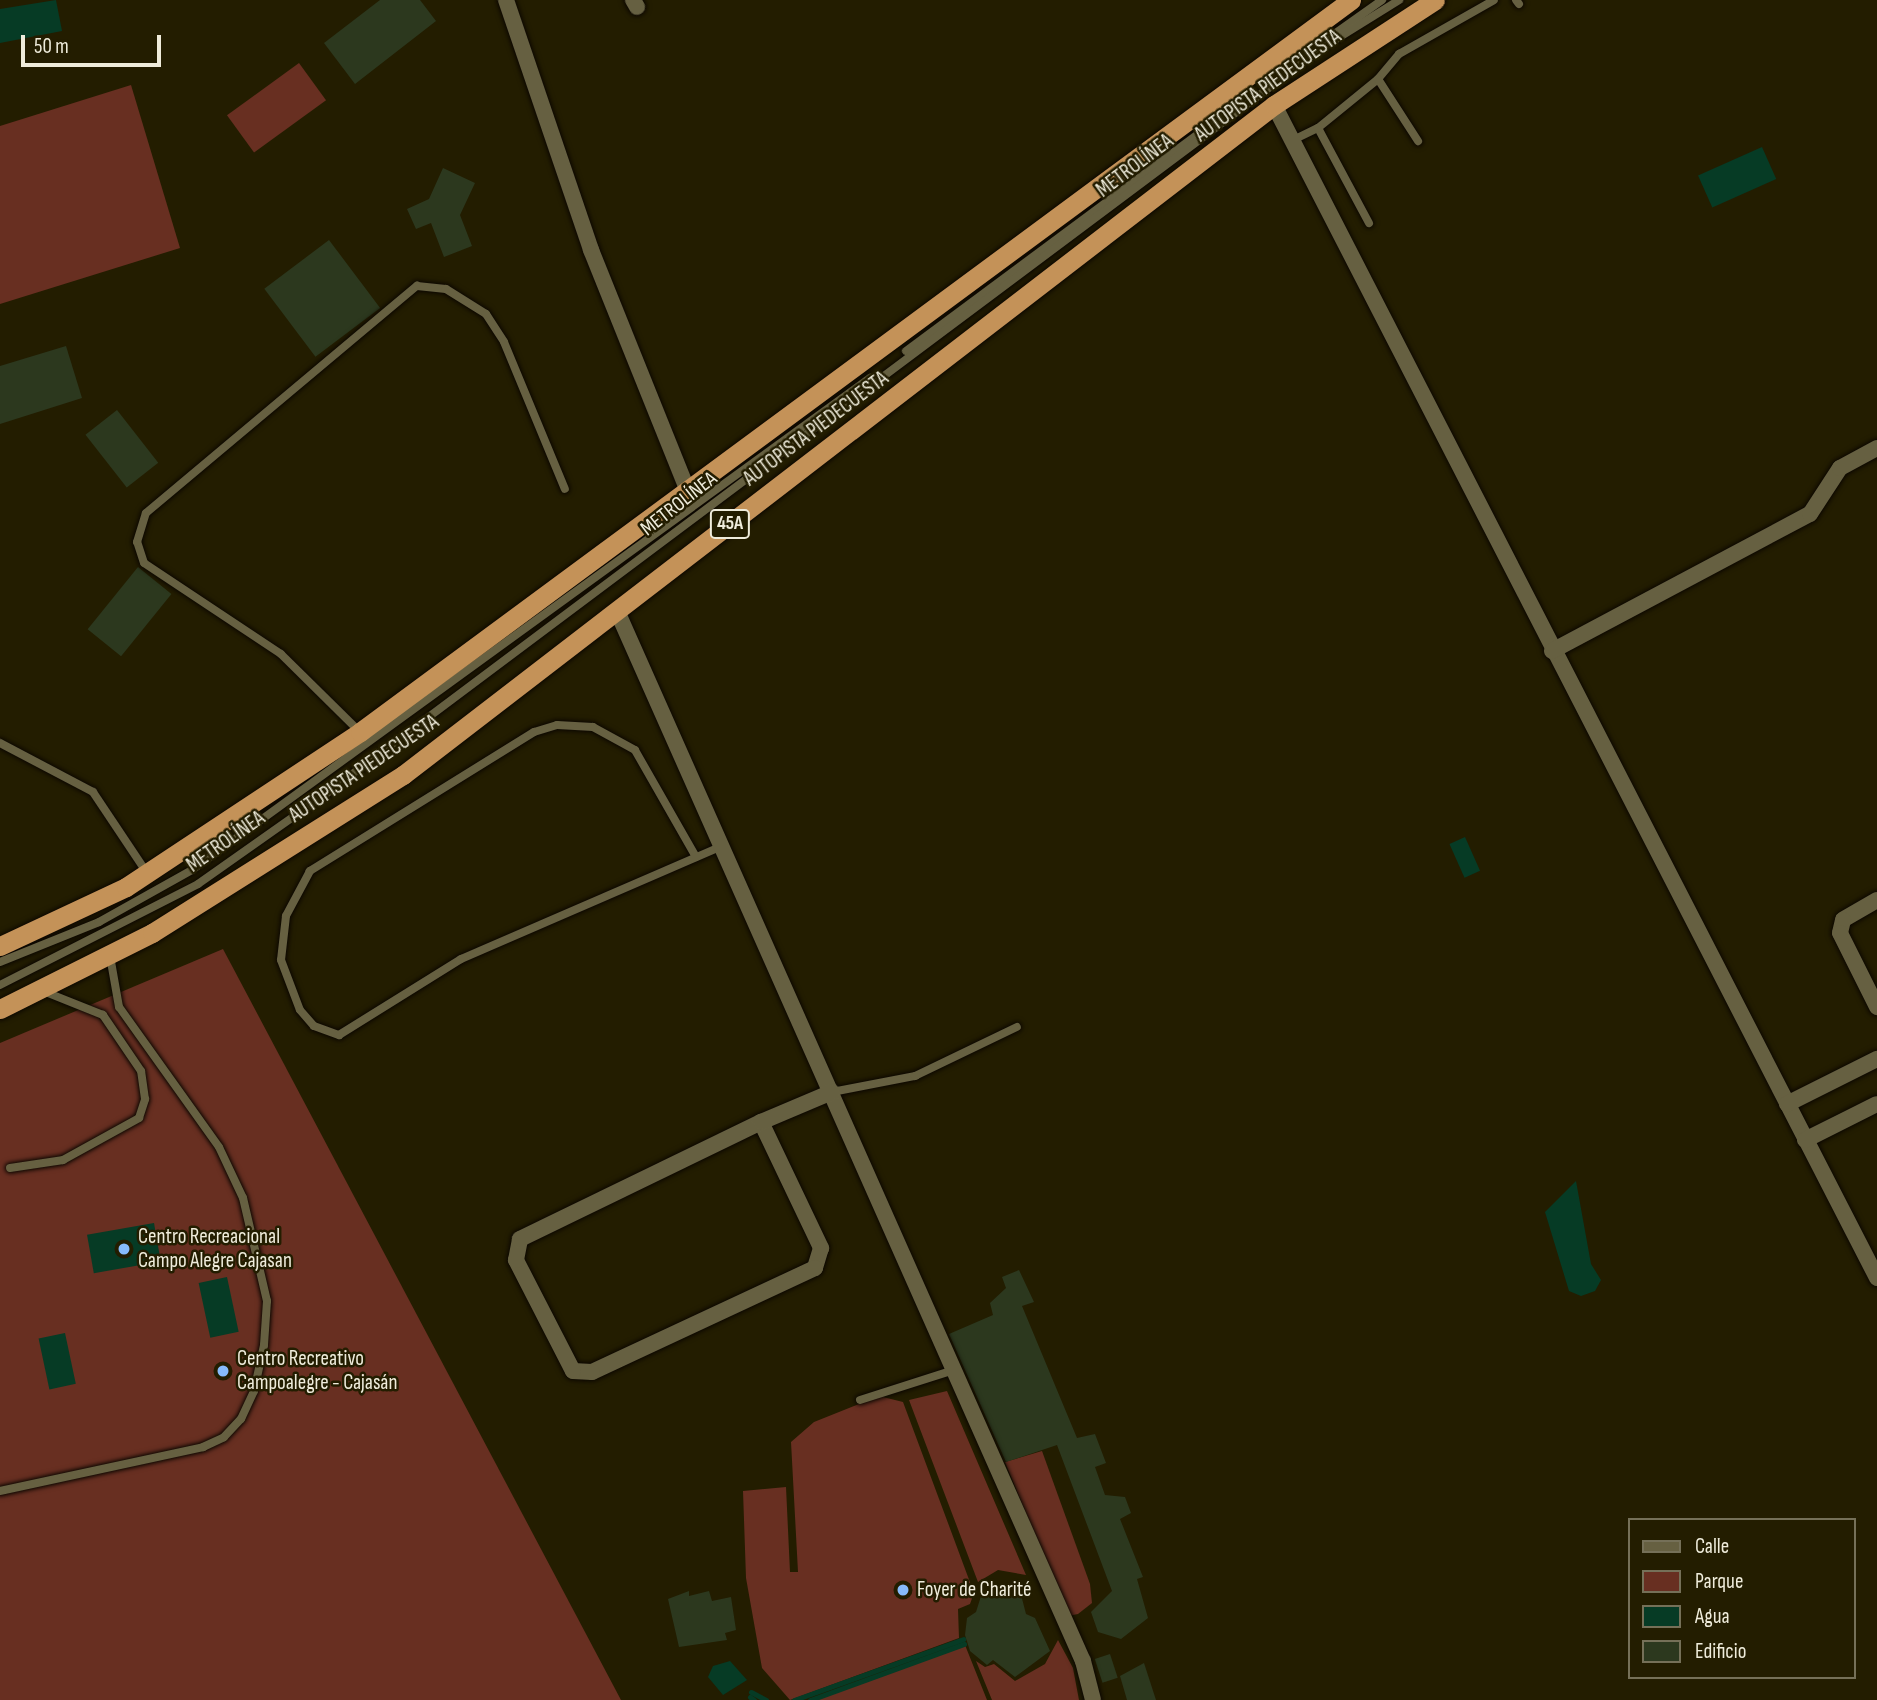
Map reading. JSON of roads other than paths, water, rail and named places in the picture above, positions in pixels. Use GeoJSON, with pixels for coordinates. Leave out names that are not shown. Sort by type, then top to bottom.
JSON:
{"type":"FeatureCollection","features":[{"type":"Feature","properties":{"kind":"highway","name":"AUTOPISTA PIEDECUESTA"},"geometry":{"type":"LineString","coordinates":[[0,946],[73,915],[148,873],[360,732],[1351,0]]}},
{"type":"Feature","properties":{"kind":"highway","name":"AUTOPISTA PIEDECUESTA"},"geometry":{"type":"LineString","coordinates":[[0,1009],[110,956],[209,900],[403,775],[1274,105],[1435,0]]}},
{"type":"Feature","properties":{"kind":"street"},"geometry":{"type":"LineString","coordinates":[[506,0],[591,250],[687,489]]}},
{"type":"Feature","properties":{"kind":"street"},"geometry":{"type":"LineString","coordinates":[[1274,105],[1552,651],[1877,1278]]}},
{"type":"Feature","properties":{"kind":"street"},"geometry":{"type":"LineString","coordinates":[[1552,651],[1810,514],[1840,468],[1877,448]]}},
{"type":"Feature","properties":{"kind":"street"},"geometry":{"type":"LineString","coordinates":[[617,611],[1083,1661],[1093,1700]]}},
{"type":"Feature","properties":{"kind":"street"},"geometry":{"type":"LineString","coordinates":[[1877,900],[1843,920],[1840,933],[1877,1007]]}},
{"type":"Feature","properties":{"kind":"street"},"geometry":{"type":"LineString","coordinates":[[1787,1104],[1877,1059]]}},
{"type":"Feature","properties":{"kind":"street"},"geometry":{"type":"LineString","coordinates":[[761,1122],[821,1248],[816,1268],[592,1372],[573,1371],[516,1261],[520,1239],[761,1122],[832,1092]]}},
{"type":"Feature","properties":{"kind":"street"},"geometry":{"type":"LineString","coordinates":[[1805,1140],[1877,1104]]}},
{"type":"Feature","properties":{"kind":"lane","name":"METROLÍNEA"},"geometry":{"type":"LineString","coordinates":[[0,962],[99,922],[191,870],[463,677],[647,535],[1382,0]]}},
{"type":"Feature","properties":{"kind":"lane","name":"METROLÍNEA"},"geometry":{"type":"LineString","coordinates":[[0,985],[198,884],[316,801],[1322,48],[1399,0]]}},
{"type":"Feature","properties":{"kind":"lane"},"geometry":{"type":"LineString","coordinates":[[1291,141],[1318,128],[1377,79],[1399,54],[1494,0]]}},
{"type":"Feature","properties":{"kind":"lane"},"geometry":{"type":"LineString","coordinates":[[1377,79],[1418,141]]}},
{"type":"Feature","properties":{"kind":"lane"},"geometry":{"type":"LineString","coordinates":[[1318,128],[1369,223]]}},
{"type":"Feature","properties":{"kind":"lane"},"geometry":{"type":"LineString","coordinates":[[360,732],[281,654],[144,563],[137,542],[146,513],[417,286],[446,289],[486,314],[504,342],[565,489]]}},
{"type":"Feature","properties":{"kind":"lane"},"geometry":{"type":"LineString","coordinates":[[696,857],[635,750],[593,727],[557,725],[534,732],[310,871],[286,916],[281,960],[300,1010],[314,1026],[340,1035],[461,959],[722,846]]}},
{"type":"Feature","properties":{"kind":"lane"},"geometry":{"type":"LineString","coordinates":[[0,743],[93,792],[148,873]]}},
{"type":"Feature","properties":{"kind":"lane"},"geometry":{"type":"LineString","coordinates":[[0,1491],[203,1447],[224,1437],[250,1400],[264,1345],[267,1300],[261,1257],[243,1198],[219,1147],[119,1007],[110,956]]}},
{"type":"Feature","properties":{"kind":"lane"},"geometry":{"type":"LineString","coordinates":[[10,1168],[63,1160],[139,1118],[145,1099],[141,1071],[103,1014],[40,990]]}},
{"type":"Feature","properties":{"kind":"lane"},"geometry":{"type":"LineString","coordinates":[[832,1092],[915,1076],[1017,1027]]}},
{"type":"Feature","properties":{"kind":"lane"},"geometry":{"type":"LineString","coordinates":[[860,1400],[954,1370]]}},
{"type":"Feature","properties":{"kind":"water"},"geometry":{"type":"Polygon","coordinates":[[[56,0],[62,31],[0,43],[0,9],[56,0]]]}},
{"type":"Feature","properties":{"kind":"water"},"geometry":{"type":"Polygon","coordinates":[[[1762,147],[1776,179],[1712,207],[1698,175],[1762,147]]]}},
{"type":"Feature","properties":{"kind":"water"},"geometry":{"type":"Polygon","coordinates":[[[1465,837],[1480,871],[1465,878],[1449,844],[1465,837]]]}},
{"type":"Feature","properties":{"kind":"water"},"geometry":{"type":"Polygon","coordinates":[[[1576,1181],[1591,1264],[1601,1280],[1595,1291],[1581,1296],[1569,1291],[1545,1212],[1576,1181]]]}},
{"type":"Feature","properties":{"kind":"water","name":"Centro Recreacional Campo Alegre Cajasan"},"geometry":{"type":"Polygon","coordinates":[[[154,1223],[161,1261],[94,1273],[87,1235],[154,1223]]]}},
{"type":"Feature","properties":{"kind":"water"},"geometry":{"type":"Polygon","coordinates":[[[227,1277],[239,1332],[210,1338],[199,1283],[227,1277]]]}},
{"type":"Feature","properties":{"kind":"water"},"geometry":{"type":"Polygon","coordinates":[[[65,1333],[76,1384],[49,1389],[39,1339],[65,1333]]]}},
{"type":"Feature","properties":{"kind":"water"},"geometry":{"type":"Polygon","coordinates":[[[730,1661],[747,1680],[723,1695],[708,1677],[713,1666],[730,1661]]]}},
{"type":"Feature","properties":{"kind":"waterway"},"geometry":{"type":"LineString","coordinates":[[794,1700],[963,1639]]}},
{"type":"Feature","properties":{"kind":"waterway"},"geometry":{"type":"LineString","coordinates":[[810,1700],[964,1644]]}},
{"type":"Feature","properties":{"kind":"waterway"},"geometry":{"type":"LineString","coordinates":[[751,1692],[766,1700]]}},
{"type":"Feature","properties":{"kind":"waterway"},"geometry":{"type":"LineString","coordinates":[[750,1697],[754,1700]]}},
{"type":"Feature","properties":{"kind":"place","name":"Centro Recreacional Campo Alegre Cajasan"},"geometry":{"type":"Point","coordinates":[124,1249]}},
{"type":"Feature","properties":{"kind":"place","name":"Centro Recreativo Campoalegre - Cajasán"},"geometry":{"type":"Point","coordinates":[223,1371]}},
{"type":"Feature","properties":{"kind":"place","name":"Foyer de Charité"},"geometry":{"type":"Point","coordinates":[903,1590]}}]}
